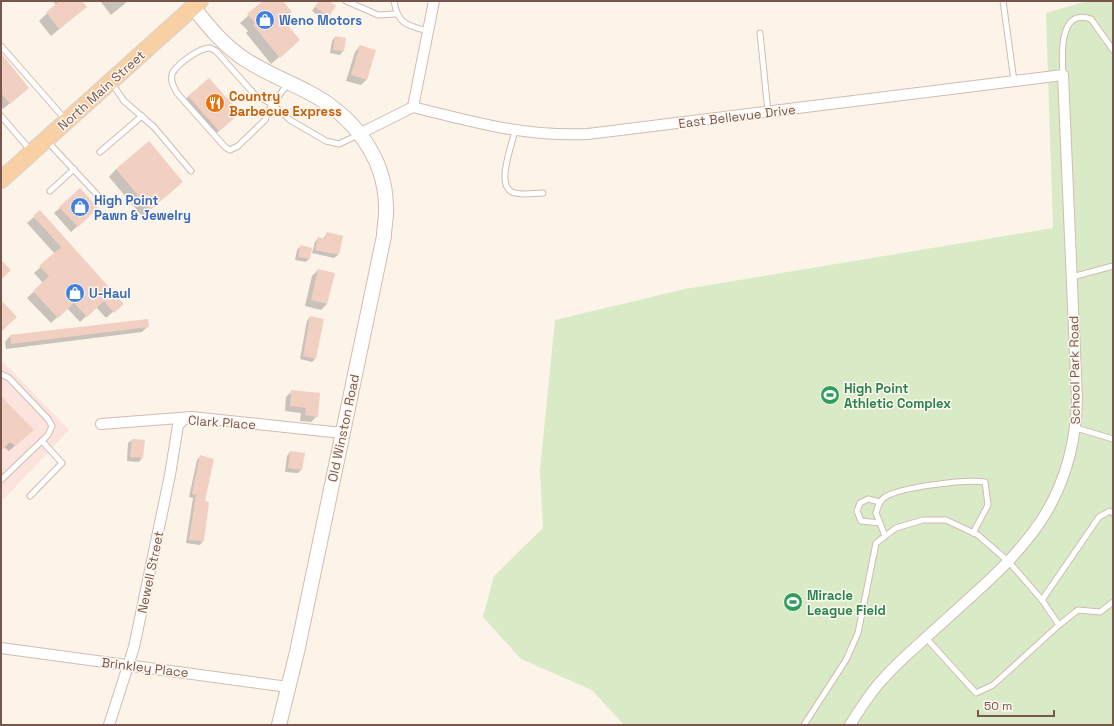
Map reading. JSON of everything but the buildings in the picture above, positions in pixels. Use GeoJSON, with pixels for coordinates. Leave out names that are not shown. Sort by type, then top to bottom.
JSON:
{"type":"FeatureCollection","features":[{"type":"Feature","properties":{"kind":"main road","name":"North Main Street"},"geometry":{"type":"LineString","coordinates":[[1,180],[111,82],[194,3]]}},
{"type":"Feature","properties":{"kind":"street"},"geometry":{"type":"LineString","coordinates":[[361,133],[413,107],[434,1]]}},
{"type":"Feature","properties":{"kind":"street","name":"Old Winston Road"},"geometry":{"type":"LineString","coordinates":[[194,3],[205,23],[245,59],[288,83],[309,92],[342,113],[361,133],[375,158],[383,182],[386,206],[384,236],[279,725]]}},
{"type":"Feature","properties":{"kind":"street","name":"East Bellevue Drive"},"geometry":{"type":"LineString","coordinates":[[413,107],[515,130],[557,136],[588,134],[1063,75]]}},
{"type":"Feature","properties":{"kind":"street","name":"School Park Road"},"geometry":{"type":"LineString","coordinates":[[850,725],[883,678],[1008,562],[1031,537],[1051,505],[1068,464],[1076,428],[1077,399],[1063,75]]}},
{"type":"Feature","properties":{"kind":"street","name":"Clark Place"},"geometry":{"type":"LineString","coordinates":[[101,424],[185,419],[192,417],[342,433]]}},
{"type":"Feature","properties":{"kind":"street","name":"Newell Street"},"geometry":{"type":"LineString","coordinates":[[109,725],[137,632],[170,475],[178,425],[185,419]]}},
{"type":"Feature","properties":{"kind":"street","name":"Brinkley Place"},"geometry":{"type":"LineString","coordinates":[[1,648],[288,687]]}},
{"type":"Feature","properties":{"kind":"lane"},"geometry":{"type":"LineString","coordinates":[[346,1],[378,15],[396,14]]}},
{"type":"Feature","properties":{"kind":"lane"},"geometry":{"type":"LineString","coordinates":[[394,1],[396,14],[405,24],[428,31]]}},
{"type":"Feature","properties":{"kind":"lane"},"geometry":{"type":"LineString","coordinates":[[1003,1],[1014,81]]}},
{"type":"Feature","properties":{"kind":"lane"},"geometry":{"type":"LineString","coordinates":[[1063,75],[1063,35],[1071,22],[1086,17],[1091,19],[1113,50]]}},
{"type":"Feature","properties":{"kind":"lane"},"geometry":{"type":"LineString","coordinates":[[760,33],[768,112]]}},
{"type":"Feature","properties":{"kind":"lane"},"geometry":{"type":"LineString","coordinates":[[1,46],[66,121]]}},
{"type":"Feature","properties":{"kind":"lane"},"geometry":{"type":"LineString","coordinates":[[288,83],[272,104],[265,120],[238,146],[230,150],[224,147],[177,93],[172,82],[173,72],[196,52],[210,48],[216,51],[255,95],[272,104],[290,120],[332,144],[345,142],[361,133]]}},
{"type":"Feature","properties":{"kind":"lane"},"geometry":{"type":"LineString","coordinates":[[111,82],[124,101],[154,127],[191,171]]}},
{"type":"Feature","properties":{"kind":"lane"},"geometry":{"type":"LineString","coordinates":[[1,116],[32,152]]}},
{"type":"Feature","properties":{"kind":"lane"},"geometry":{"type":"LineString","coordinates":[[100,152],[142,116]]}},
{"type":"Feature","properties":{"kind":"lane"},"geometry":{"type":"LineString","coordinates":[[515,130],[504,179],[507,188],[512,192],[543,193]]}},
{"type":"Feature","properties":{"kind":"lane"},"geometry":{"type":"LineString","coordinates":[[46,139],[102,200]]}},
{"type":"Feature","properties":{"kind":"lane"},"geometry":{"type":"LineString","coordinates":[[50,191],[74,169]]}},
{"type":"Feature","properties":{"kind":"lane"},"geometry":{"type":"LineString","coordinates":[[1072,278],[1113,266]]}},
{"type":"Feature","properties":{"kind":"lane"},"geometry":{"type":"LineString","coordinates":[[1,374],[9,378],[48,419],[52,426],[48,435],[1,480]]}},
{"type":"Feature","properties":{"kind":"lane"},"geometry":{"type":"LineString","coordinates":[[1076,428],[1113,439]]}},
{"type":"Feature","properties":{"kind":"lane"},"geometry":{"type":"LineString","coordinates":[[30,496],[62,463],[42,441]]}},
{"type":"Feature","properties":{"kind":"lane"},"geometry":{"type":"LineString","coordinates":[[885,536],[876,513],[880,502],[898,491],[972,480],[985,482],[988,505],[973,533]]}},
{"type":"Feature","properties":{"kind":"lane"},"geometry":{"type":"LineString","coordinates":[[880,502],[868,499],[860,503],[857,511],[858,517],[861,521],[880,523]]}},
{"type":"Feature","properties":{"kind":"lane"},"geometry":{"type":"LineString","coordinates":[[1042,600],[1099,517],[1110,511],[1113,513]]}},
{"type":"Feature","properties":{"kind":"lane"},"geometry":{"type":"LineString","coordinates":[[804,725],[846,660],[858,632],[876,543],[896,528],[923,520],[946,520],[973,533],[1008,562],[1042,600],[1059,625]]}},
{"type":"Feature","properties":{"kind":"lane"},"geometry":{"type":"LineString","coordinates":[[926,638],[976,693],[993,685],[1059,625],[1078,610],[1100,612],[1113,602]]}},
{"type":"Feature","properties":{"kind":"shaded area"},"geometry":{"type":"Polygon","coordinates":[[[1,360],[69,430],[1,502],[1,360]]]}},
{"type":"Feature","properties":{"kind":"green space","name":"High Point Athletic Complex"},"geometry":{"type":"Polygon","coordinates":[[[1088,1],[1113,1],[1113,725],[624,725],[592,690],[521,659],[483,617],[494,576],[543,528],[540,470],[555,320],[685,289],[1053,228],[1046,13],[1088,1]]]}},
{"type":"Feature","properties":{"kind":"place","name":"Weno Motors"},"geometry":{"type":"Point","coordinates":[265,20]}},
{"type":"Feature","properties":{"kind":"place","name":"Country Barbecue Express"},"geometry":{"type":"Point","coordinates":[215,103]}},
{"type":"Feature","properties":{"kind":"place","name":"High Point Pawn & Jewelry"},"geometry":{"type":"Point","coordinates":[80,207]}},
{"type":"Feature","properties":{"kind":"place","name":"U-Haul"},"geometry":{"type":"Point","coordinates":[75,293]}},
{"type":"Feature","properties":{"kind":"place","name":"High Point Athletic Complex"},"geometry":{"type":"Point","coordinates":[830,395]}},
{"type":"Feature","properties":{"kind":"place","name":"Miracle League Field"},"geometry":{"type":"Point","coordinates":[793,602]}}]}
